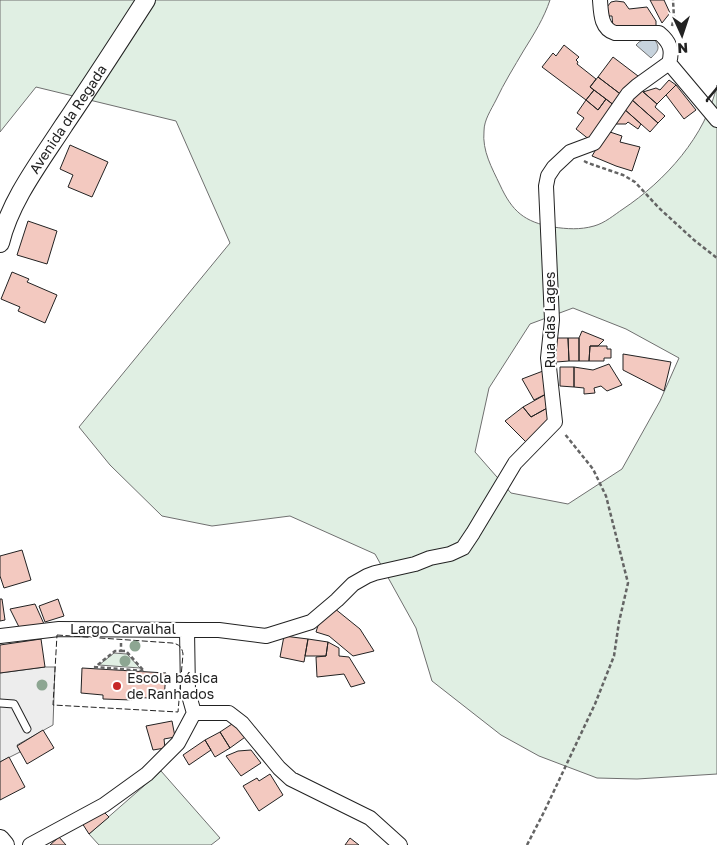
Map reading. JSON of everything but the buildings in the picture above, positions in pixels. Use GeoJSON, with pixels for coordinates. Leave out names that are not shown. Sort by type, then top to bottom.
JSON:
{"type":"FeatureCollection","features":[{"type":"Feature","properties":{"kind":"street","name":"Avenida da Regada"},"geometry":{"type":"LineString","coordinates":[[0,243],[2,233],[30,176],[146,0]]}},
{"type":"Feature","properties":{"kind":"street"},"geometry":{"type":"LineString","coordinates":[[600,0],[604,27],[609,31],[615,33],[659,33],[664,37],[671,49],[669,63],[717,120]]}},
{"type":"Feature","properties":{"kind":"street","name":"Rua das Lages"},"geometry":{"type":"LineString","coordinates":[[556,422],[548,358],[552,312],[546,186],[548,176],[570,152],[594,143],[628,94],[636,86],[669,63]]}},
{"type":"Feature","properties":{"kind":"street"},"geometry":{"type":"LineString","coordinates":[[187,630],[219,630],[266,636],[311,622],[353,584],[367,576],[450,554],[463,548],[515,463],[556,422]]}},
{"type":"Feature","properties":{"kind":"street","name":"Largo Carvalhal"},"geometry":{"type":"LineString","coordinates":[[0,636],[59,629],[187,630],[188,692],[194,713]]}},
{"type":"Feature","properties":{"kind":"street"},"geometry":{"type":"LineString","coordinates":[[30,845],[104,805],[147,774],[178,743],[194,713],[229,713],[242,722],[279,768],[291,779],[370,818],[400,845]]}},
{"type":"Feature","properties":{"kind":"street"},"geometry":{"type":"LineString","coordinates":[[0,839],[5,845]]}},
{"type":"Feature","properties":{"kind":"lane"},"geometry":{"type":"LineString","coordinates":[[0,703],[14,704],[27,729]]}},
{"type":"Feature","properties":{"kind":"path"},"geometry":{"type":"LineString","coordinates":[[664,37],[673,23],[673,0]]}},
{"type":"Feature","properties":{"kind":"path"},"geometry":{"type":"LineString","coordinates":[[570,152],[588,164],[623,175],[635,182],[673,221],[717,258]]}},
{"type":"Feature","properties":{"kind":"path"},"geometry":{"type":"LineString","coordinates":[[527,845],[595,704],[614,656],[628,583],[606,496],[593,469],[556,422]]}},
{"type":"Feature","properties":{"kind":"path"},"geometry":{"type":"LineString","coordinates":[[121,650],[126,651],[144,670],[120,670],[95,667],[115,651],[121,650]]}},
{"type":"Feature","properties":{"kind":"green space"},"geometry":{"type":"Polygon","coordinates":[[[0,0],[550,0],[538,26],[488,115],[484,127],[484,138],[491,166],[509,202],[520,214],[543,225],[579,229],[594,226],[609,219],[639,198],[668,171],[682,156],[704,122],[712,104],[717,85],[717,774],[637,779],[597,778],[539,756],[501,735],[432,681],[416,628],[375,554],[290,516],[212,526],[162,516],[110,465],[79,427],[230,243],[176,121],[36,87],[0,132],[0,0]],[[573,308],[530,324],[489,388],[475,452],[511,493],[568,504],[622,469],[660,401],[679,358],[626,329],[573,308]]]}},
{"type":"Feature","properties":{"kind":"green space"},"geometry":{"type":"Polygon","coordinates":[[[114,653],[127,654],[140,668],[99,665],[114,653]]]}},
{"type":"Feature","properties":{"kind":"green space"},"geometry":{"type":"Polygon","coordinates":[[[161,771],[220,838],[211,845],[99,845],[89,834],[161,771]]]}},
{"type":"Feature","properties":{"kind":"shaded area"},"geometry":{"type":"Polygon","coordinates":[[[645,39],[654,39],[658,47],[651,58],[636,45],[645,39]]]}},
{"type":"Feature","properties":{"kind":"shaded area"},"geometry":{"type":"Polygon","coordinates":[[[55,667],[53,725],[17,745],[20,752],[0,762],[0,673],[55,667]]]}},
{"type":"Feature","properties":{"kind":"fence"},"geometry":{"type":"LineString","coordinates":[[57,635],[178,645],[183,654],[178,712],[53,705],[57,635]]}},
{"type":"Feature","properties":{"kind":"wall"},"geometry":{"type":"LineString","coordinates":[[707,101],[717,88]]}},
{"type":"Feature","properties":{"kind":"place","name":"Escola básica de Ranhados"},"geometry":{"type":"Point","coordinates":[117,686]}}]}
